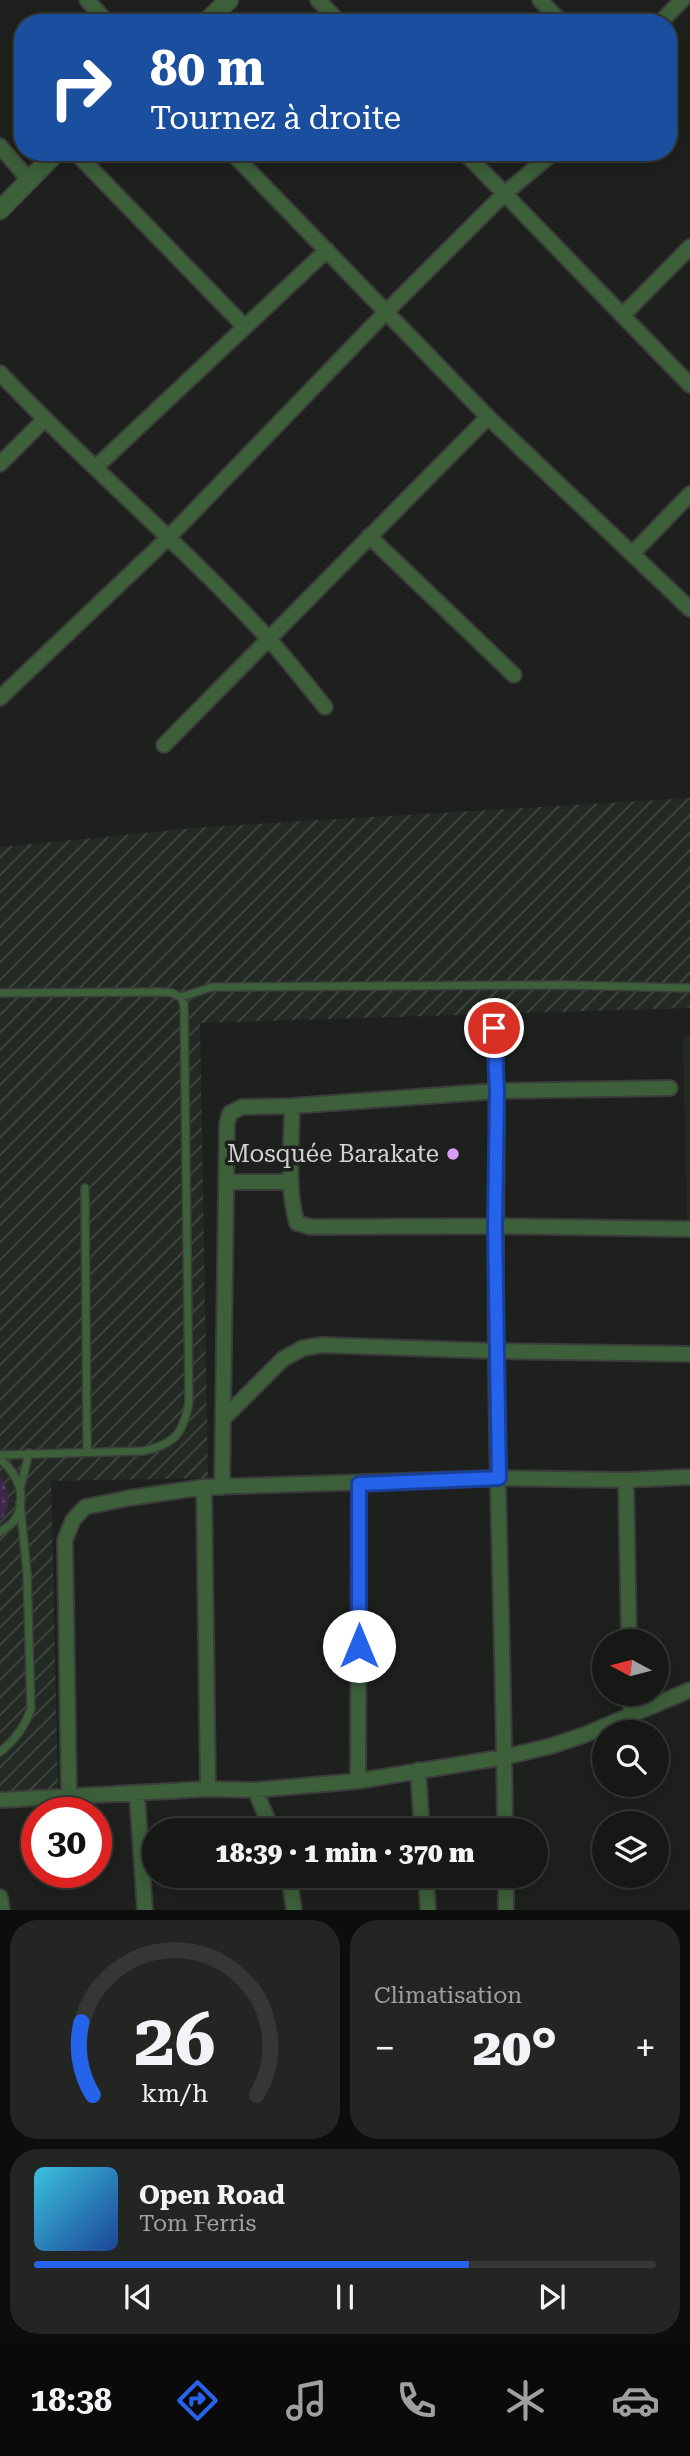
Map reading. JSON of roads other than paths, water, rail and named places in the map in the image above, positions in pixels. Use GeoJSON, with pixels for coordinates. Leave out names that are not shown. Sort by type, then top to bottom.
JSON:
{"type":"FeatureCollection","features":[{"type":"Feature","properties":{"kind":"street"},"geometry":{"type":"LineString","coordinates":[[87,0],[100,14]]}},
{"type":"Feature","properties":{"kind":"street"},"geometry":{"type":"LineString","coordinates":[[214,14],[229,0]]}},
{"type":"Feature","properties":{"kind":"street"},"geometry":{"type":"LineString","coordinates":[[318,0],[331,14]]}},
{"type":"Feature","properties":{"kind":"street"},"geometry":{"type":"LineString","coordinates":[[540,0],[553,14]]}},
{"type":"Feature","properties":{"kind":"street"},"geometry":{"type":"LineString","coordinates":[[669,14],[682,0]]}},
{"type":"Feature","properties":{"kind":"street"},"geometry":{"type":"LineString","coordinates":[[0,146],[29,180]]}},
{"type":"Feature","properties":{"kind":"street"},"geometry":{"type":"LineString","coordinates":[[0,211],[48,161]]}},
{"type":"Feature","properties":{"kind":"street"},"geometry":{"type":"LineString","coordinates":[[84,161],[244,327]]}},
{"type":"Feature","properties":{"kind":"street"},"geometry":{"type":"LineString","coordinates":[[240,161],[488,417],[690,608]]}},
{"type":"Feature","properties":{"kind":"street"},"geometry":{"type":"LineString","coordinates":[[473,161],[690,385]]}},
{"type":"Feature","properties":{"kind":"street"},"geometry":{"type":"LineString","coordinates":[[0,698],[169,538],[386,312],[504,194],[543,161]]}},
{"type":"Feature","properties":{"kind":"street"},"geometry":{"type":"LineString","coordinates":[[623,315],[690,247]]}},
{"type":"Feature","properties":{"kind":"street"},"geometry":{"type":"LineString","coordinates":[[96,467],[327,250]]}},
{"type":"Feature","properties":{"kind":"street"},"geometry":{"type":"LineString","coordinates":[[0,373],[44,420],[169,538],[268,638],[325,707]]}},
{"type":"Feature","properties":{"kind":"street"},"geometry":{"type":"LineString","coordinates":[[164,745],[488,417]]}},
{"type":"Feature","properties":{"kind":"street"},"geometry":{"type":"LineString","coordinates":[[0,464],[44,420]]}},
{"type":"Feature","properties":{"kind":"street"},"geometry":{"type":"LineString","coordinates":[[632,554],[690,494]]}},
{"type":"Feature","properties":{"kind":"street"},"geometry":{"type":"LineString","coordinates":[[369,536],[514,676]]}},
{"type":"Feature","properties":{"kind":"street"},"geometry":{"type":"LineString","coordinates":[[494,1028],[497,1091],[496,1351],[505,1818]]}},
{"type":"Feature","properties":{"kind":"street"},"geometry":{"type":"LineString","coordinates":[[222,1487],[227,1124],[230,1113],[242,1107],[292,1106],[497,1091],[670,1088]]}},
{"type":"Feature","properties":{"kind":"street"},"geometry":{"type":"LineString","coordinates":[[292,1106],[291,1182],[297,1223],[311,1227],[690,1229]]}},
{"type":"Feature","properties":{"kind":"street"},"geometry":{"type":"LineString","coordinates":[[226,1182],[291,1182]]}},
{"type":"Feature","properties":{"kind":"street"},"geometry":{"type":"LineString","coordinates":[[223,1419],[283,1359],[303,1348],[322,1345],[690,1354]]}},
{"type":"Feature","properties":{"kind":"street"},"geometry":{"type":"LineString","coordinates":[[690,1477],[626,1480],[499,1478],[204,1487],[129,1497],[85,1507],[73,1520],[65,1540],[69,1797],[208,1789],[255,1790],[358,1781],[505,1757],[573,1738],[690,1690]]}},
{"type":"Feature","properties":{"kind":"street"},"geometry":{"type":"LineString","coordinates":[[626,1480],[629,1629]]}},
{"type":"Feature","properties":{"kind":"street"},"geometry":{"type":"LineString","coordinates":[[358,1781],[359,1484]]}},
{"type":"Feature","properties":{"kind":"street"},"geometry":{"type":"LineString","coordinates":[[204,1487],[208,1789]]}},
{"type":"Feature","properties":{"kind":"street"},"geometry":{"type":"LineString","coordinates":[[631,1706],[631,1714]]}},
{"type":"Feature","properties":{"kind":"street"},"geometry":{"type":"LineString","coordinates":[[418,1770],[421,1818]]}},
{"type":"Feature","properties":{"kind":"street"},"geometry":{"type":"LineString","coordinates":[[255,1790],[267,1818]]}},
{"type":"Feature","properties":{"kind":"street"},"geometry":{"type":"LineString","coordinates":[[137,1794],[145,1910]]}},
{"type":"Feature","properties":{"kind":"street"},"geometry":{"type":"LineString","coordinates":[[0,1800],[21,1799]]}},
{"type":"Feature","properties":{"kind":"street"},"geometry":{"type":"LineString","coordinates":[[291,1888],[294,1910]]}},
{"type":"Feature","properties":{"kind":"street"},"geometry":{"type":"LineString","coordinates":[[427,1888],[428,1910]]}},
{"type":"Feature","properties":{"kind":"street"},"geometry":{"type":"LineString","coordinates":[[506,1888],[506,1910]]}},
{"type":"Feature","properties":{"kind":"street"},"geometry":{"type":"LineString","coordinates":[[0,1897],[2,1910]]}},
{"type":"Feature","properties":{"kind":"lane"},"geometry":{"type":"LineString","coordinates":[[0,993],[162,992],[181,997],[212,988],[565,985],[690,988]]}},
{"type":"Feature","properties":{"kind":"lane"},"geometry":{"type":"LineString","coordinates":[[0,1457],[29,1453],[143,1451],[164,1446],[176,1435],[186,1419],[184,1005],[181,997]]}},
{"type":"Feature","properties":{"kind":"lane"},"geometry":{"type":"LineString","coordinates":[[85,1188],[87,1451]]}},
{"type":"Feature","properties":{"kind":"lane"},"geometry":{"type":"LineString","coordinates":[[0,1752],[14,1741],[27,1722],[31,1709],[27,1573],[20,1503],[21,1485],[29,1453]]}},
{"type":"Feature","properties":{"kind":"lane"},"geometry":{"type":"LineString","coordinates":[[0,1457],[12,1469],[21,1485]]}},
{"type":"Feature","properties":{"kind":"lane"},"geometry":{"type":"LineString","coordinates":[[0,1532],[14,1520],[20,1503]]}},
{"type":"Feature","properties":{"kind":"place","name":"Mosquée Barakate"},"geometry":{"type":"Point","coordinates":[453,1154]}}]}
